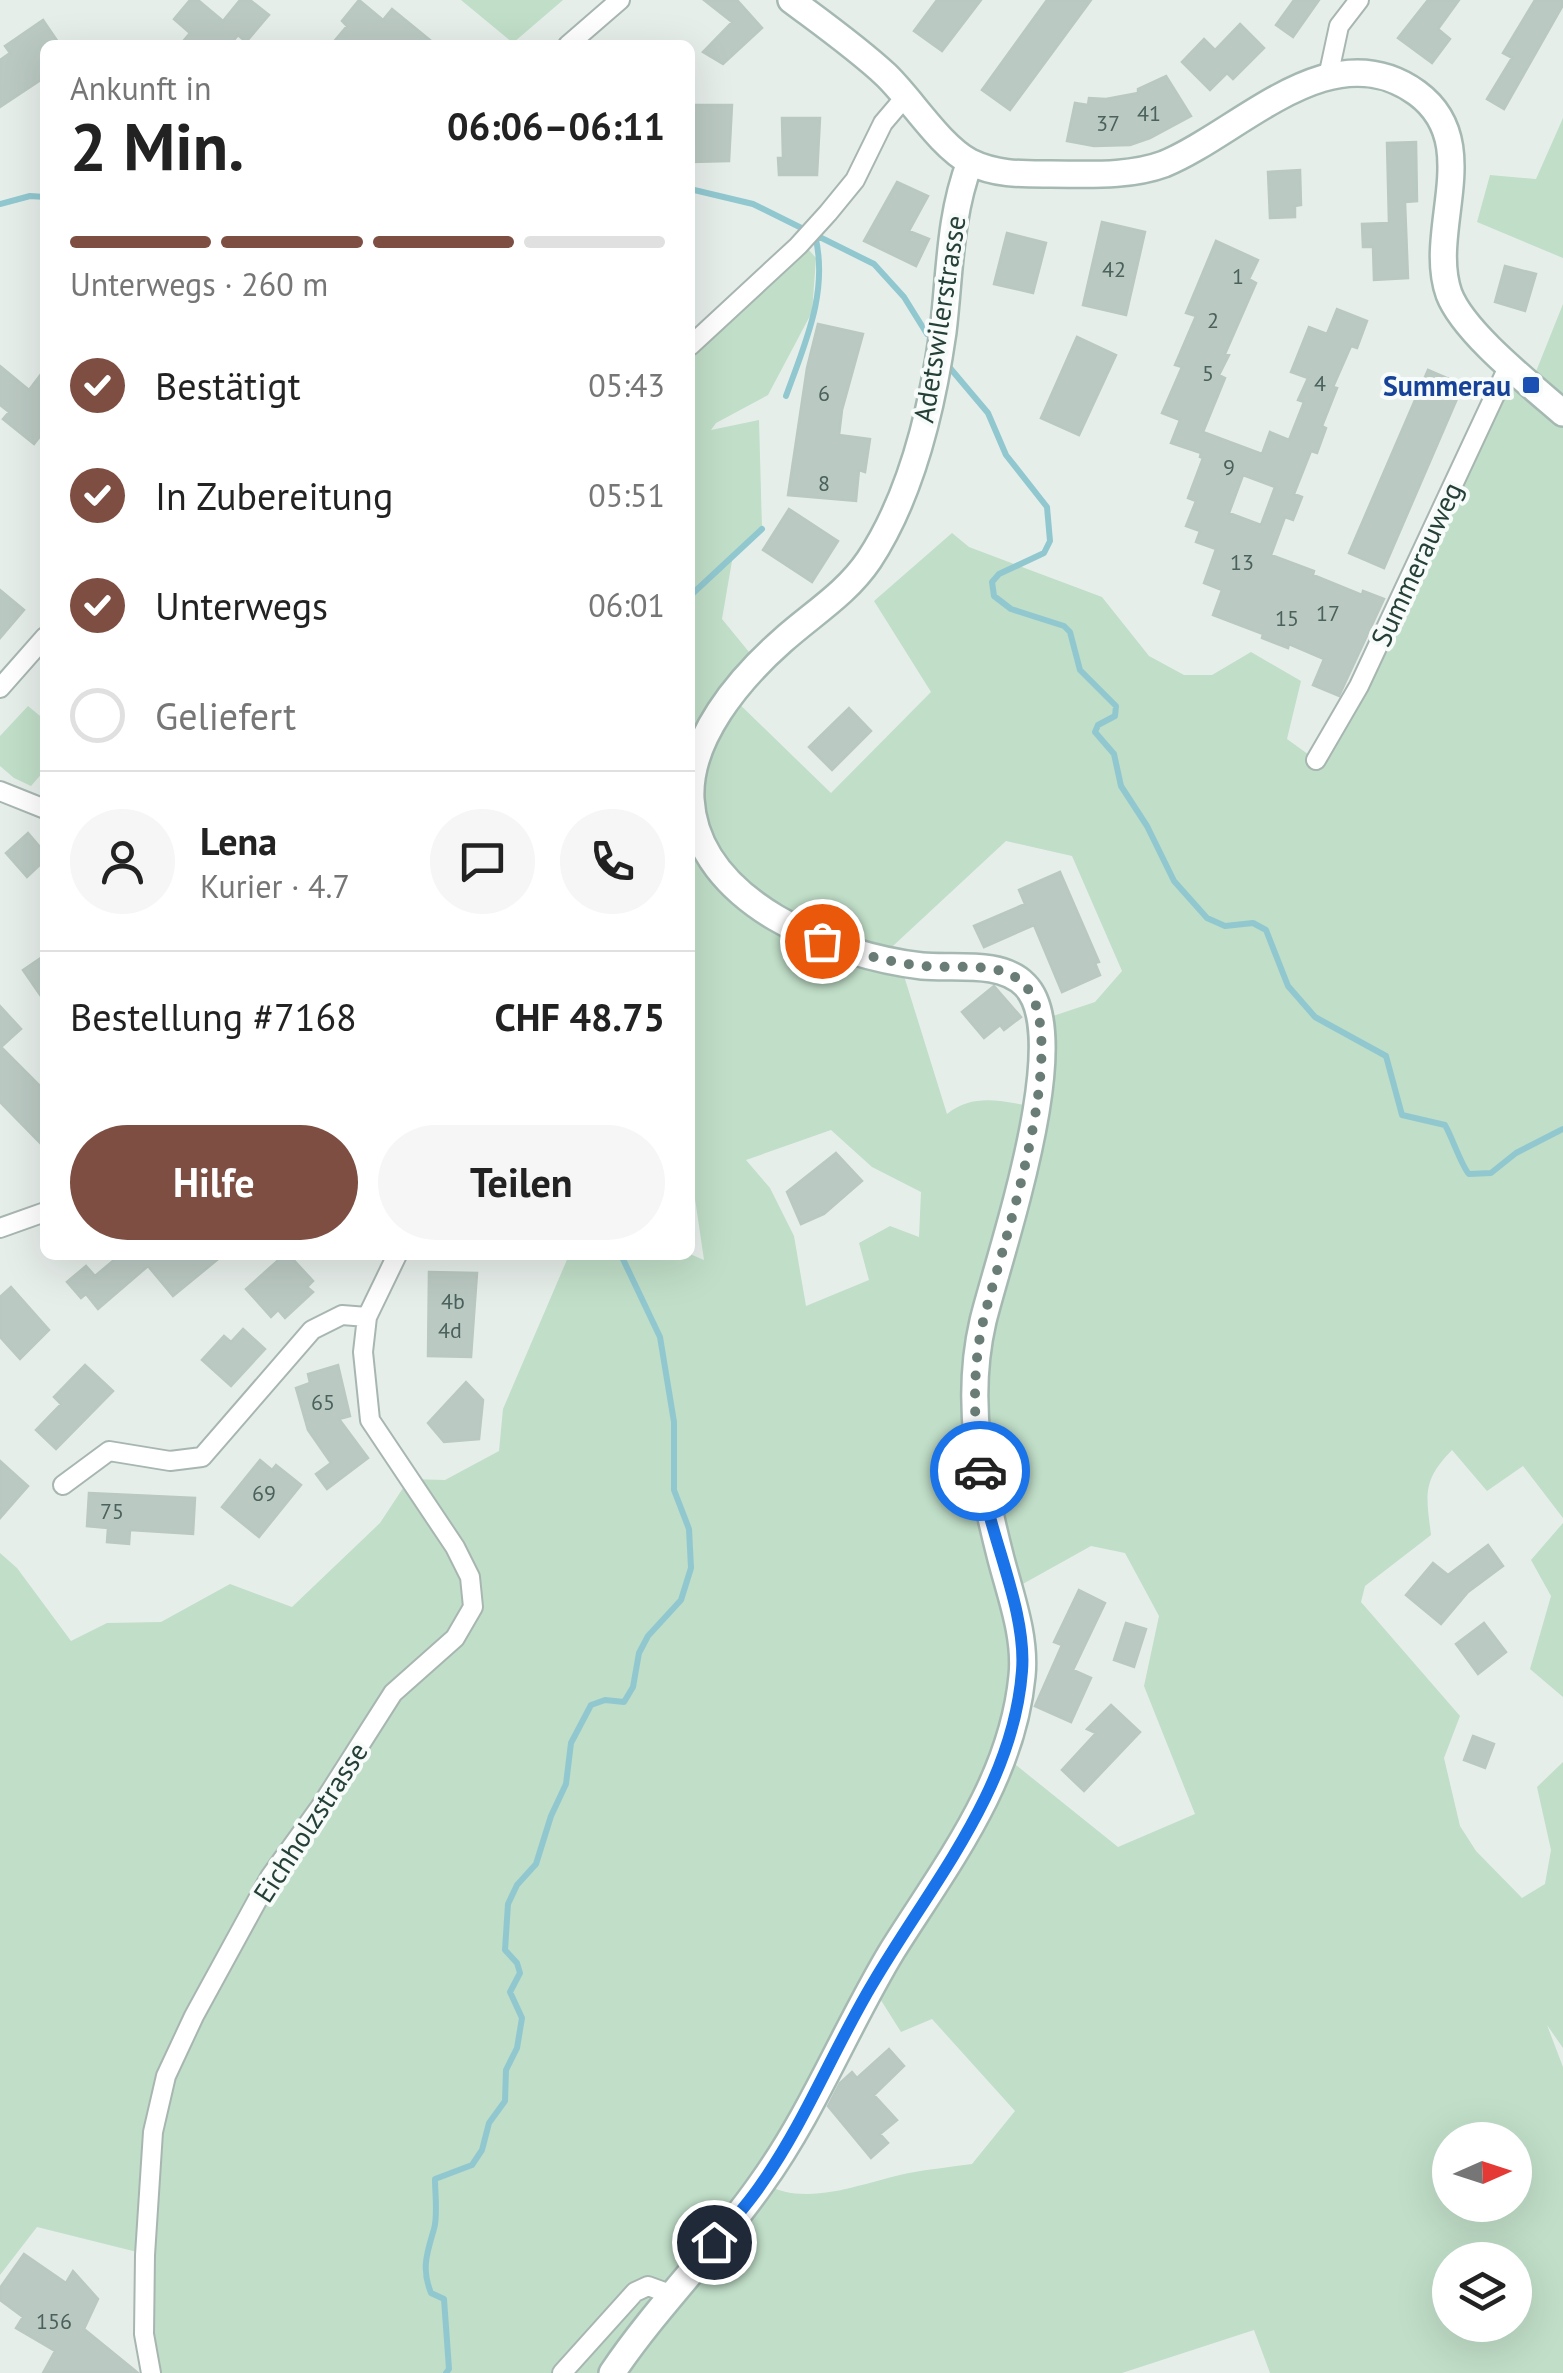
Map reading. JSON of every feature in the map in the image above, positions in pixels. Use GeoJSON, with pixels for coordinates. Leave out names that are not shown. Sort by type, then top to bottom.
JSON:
{"type":"FeatureCollection","features":[{"type":"Feature","properties":{"kind":"street"},"geometry":{"type":"LineString","coordinates":[[574,40],[620,0]]}},
{"type":"Feature","properties":{"kind":"street"},"geometry":{"type":"LineString","coordinates":[[791,0],[886,75],[970,162],[1004,174],[1110,174],[1160,165],[1286,92],[1328,77],[1366,75],[1402,84],[1437,114],[1448,138],[1452,163],[1446,253],[1449,294],[1480,337],[1563,414]]}},
{"type":"Feature","properties":{"kind":"street"},"geometry":{"type":"LineString","coordinates":[[1328,77],[1339,26],[1359,0]]}},
{"type":"Feature","properties":{"kind":"street"},"geometry":{"type":"LineString","coordinates":[[695,341],[818,224],[855,180],[884,123],[906,96]]}},
{"type":"Feature","properties":{"kind":"street","name":"Adetswilerstrasse"},"geometry":{"type":"LineString","coordinates":[[695,772],[705,739],[731,697],[758,664],[854,580],[876,549],[894,512],[932,393],[943,331],[957,197],[970,162]]}},
{"type":"Feature","properties":{"kind":"street","name":"Summerauweg"},"geometry":{"type":"LineString","coordinates":[[1316,760],[1358,686],[1509,365]]}},
{"type":"Feature","properties":{"kind":"street"},"geometry":{"type":"LineString","coordinates":[[0,688],[40,644]]}},
{"type":"Feature","properties":{"kind":"street"},"geometry":{"type":"LineString","coordinates":[[0,791],[40,807]]}},
{"type":"Feature","properties":{"kind":"street","name":"Adetswilerstrasse"},"geometry":{"type":"LineString","coordinates":[[612,2373],[670,2294],[762,2183],[872,1985],[979,1812],[1006,1757],[1017,1718],[1022,1646],[982,1482],[976,1441],[976,1384],[981,1329],[1037,1107],[1042,1059],[1038,1005],[1030,989],[1005,972],[879,959],[822,941],[776,917],[736,888],[711,860],[695,820]]}},
{"type":"Feature","properties":{"kind":"street"},"geometry":{"type":"LineString","coordinates":[[0,1228],[40,1214]]}},
{"type":"Feature","properties":{"kind":"street"},"geometry":{"type":"LineString","coordinates":[[63,1486],[109,1451],[170,1462],[202,1457],[312,1330],[342,1315],[368,1318],[396,1260]]}},
{"type":"Feature","properties":{"kind":"street","name":"Eichholzstrasse"},"geometry":{"type":"LineString","coordinates":[[151,2373],[144,2334],[146,2254],[153,2132],[166,2076],[194,2016],[270,1878],[322,1806],[394,1693],[455,1638],[473,1607],[470,1577],[455,1547],[370,1420],[363,1352],[368,1318]]}},
{"type":"Feature","properties":{"kind":"street"},"geometry":{"type":"LineString","coordinates":[[562,2373],[634,2292],[648,2286],[670,2294]]}},
{"type":"Feature","properties":{"kind":"green space"},"geometry":{"type":"Polygon","coordinates":[[[461,0],[563,0],[516,40],[509,40],[461,0]]]}},
{"type":"Feature","properties":{"kind":"green space"},"geometry":{"type":"Polygon","coordinates":[[[1563,118],[1563,258],[1477,222],[1490,175],[1536,179],[1563,118]]]}},
{"type":"Feature","properties":{"kind":"green space"},"geometry":{"type":"Polygon","coordinates":[[[802,242],[816,258],[812,312],[768,395],[716,423],[711,430],[759,420],[762,529],[733,555],[722,619],[758,663],[732,697],[831,793],[931,692],[874,601],[952,533],[969,547],[1102,597],[1149,656],[1184,675],[1212,675],[1251,652],[1301,681],[1287,739],[1316,760],[1509,365],[1531,384],[1563,304],[1563,1518],[1523,1466],[1487,1491],[1452,1450],[1435,1471],[1428,1489],[1431,1535],[1365,1586],[1361,1602],[1460,1716],[1444,1758],[1460,1826],[1476,1851],[1522,1898],[1545,1884],[1551,1850],[1537,1787],[1563,1762],[1563,2048],[1547,2025],[1563,2067],[1563,2373],[1270,2373],[1254,2330],[1122,2373],[151,2373],[145,2254],[37,2227],[0,2275],[0,1553],[17,1568],[71,1641],[107,1623],[161,1622],[230,1584],[292,1607],[380,1523],[409,1479],[445,1480],[499,1451],[503,1409],[567,1260],[695,1260],[695,1256],[704,1260],[695,1199],[695,341],[802,242]],[[1006,841],[880,958],[900,963],[947,1114],[979,1101],[1037,1107],[1041,1020],[1095,1002],[1122,971],[1072,856],[1006,841]],[[831,1130],[746,1160],[770,1188],[794,1236],[806,1306],[869,1280],[859,1243],[890,1226],[919,1237],[921,1192],[872,1167],[831,1130]],[[1091,1546],[1010,1591],[1017,1718],[1006,1757],[1118,1847],[1195,1814],[1144,1686],[1159,1616],[1125,1553],[1091,1546]],[[872,1986],[763,2183],[798,2194],[816,2194],[909,2173],[972,2164],[1015,2111],[932,2019],[901,2032],[872,1986]]]}},
{"type":"Feature","properties":{"kind":"green space"},"geometry":{"type":"Polygon","coordinates":[[[28,706],[40,716],[40,776],[31,786],[0,766],[0,736],[28,706]]]}},
{"type":"Feature","properties":{"kind":"green space"},"geometry":{"type":"Polygon","coordinates":[[[1563,1523],[1563,1697],[1530,1669],[1551,1596],[1531,1560],[1563,1523]]]}},
{"type":"Feature","properties":{"kind":"building"},"geometry":{"type":"Polygon","coordinates":[[[190,0],[198,0],[223,21],[240,0],[250,0],[269,15],[248,40],[238,35],[234,40],[184,40],[190,33],[174,19],[190,0]]]}},
{"type":"Feature","properties":{"kind":"building"},"geometry":{"type":"Polygon","coordinates":[[[359,0],[383,20],[392,9],[430,40],[335,40],[347,26],[342,21],[359,0]]]}},
{"type":"Feature","properties":{"kind":"building"},"geometry":{"type":"Polygon","coordinates":[[[704,0],[737,0],[762,28],[723,64],[703,52],[732,22],[704,0]]]}},
{"type":"Feature","properties":{"kind":"building"},"geometry":{"type":"Polygon","coordinates":[[[937,0],[981,0],[942,51],[914,31],[937,0]]]}},
{"type":"Feature","properties":{"kind":"building"},"geometry":{"type":"Polygon","coordinates":[[[1047,0],[1091,0],[1010,110],[982,90],[1047,0]]]}},
{"type":"Feature","properties":{"kind":"building"},"geometry":{"type":"Polygon","coordinates":[[[1294,0],[1319,0],[1293,37],[1276,25],[1294,0]]]}},
{"type":"Feature","properties":{"kind":"building"},"geometry":{"type":"Polygon","coordinates":[[[1428,0],[1459,0],[1438,29],[1450,39],[1432,63],[1398,38],[1428,0]]]}},
{"type":"Feature","properties":{"kind":"building"},"geometry":{"type":"Polygon","coordinates":[[[1535,0],[1563,0],[1563,5],[1504,109],[1487,99],[1512,58],[1503,53],[1535,0]]]}},
{"type":"Feature","properties":{"kind":"building"},"geometry":{"type":"Polygon","coordinates":[[[43,20],[57,40],[40,40],[40,80],[0,107],[0,60],[10,53],[5,46],[43,20]]]}},
{"type":"Feature","properties":{"kind":"building"},"geometry":{"type":"Polygon","coordinates":[[[1240,24],[1264,48],[1233,79],[1227,73],[1210,90],[1182,62],[1204,39],[1215,50],[1240,24]]]}},
{"type":"Feature","properties":{"kind":"building"},"geometry":{"type":"Polygon","coordinates":[[[1166,76],[1191,116],[1130,145],[1094,146],[1067,141],[1075,103],[1088,105],[1089,98],[1138,93],[1138,89],[1166,76]]]}},
{"type":"Feature","properties":{"kind":"building"},"geometry":{"type":"Polygon","coordinates":[[[695,105],[732,105],[729,161],[695,162],[695,105]]]}},
{"type":"Feature","properties":{"kind":"building"},"geometry":{"type":"Polygon","coordinates":[[[782,118],[820,118],[817,175],[779,175],[778,158],[783,158],[782,118]]]}},
{"type":"Feature","properties":{"kind":"building"},"geometry":{"type":"Polygon","coordinates":[[[1416,142],[1417,201],[1405,202],[1408,278],[1374,280],[1373,247],[1363,247],[1362,224],[1389,223],[1387,143],[1416,142]]]}},
{"type":"Feature","properties":{"kind":"building"},"geometry":{"type":"Polygon","coordinates":[[[1300,170],[1301,205],[1295,206],[1295,217],[1270,218],[1268,172],[1300,170]]]}},
{"type":"Feature","properties":{"kind":"building"},"geometry":{"type":"Polygon","coordinates":[[[897,182],[928,196],[909,231],[929,239],[916,266],[864,241],[897,182]]]}},
{"type":"Feature","properties":{"kind":"building"},"geometry":{"type":"Polygon","coordinates":[[[1102,222],[1145,232],[1126,315],[1083,305],[1102,222]]]}},
{"type":"Feature","properties":{"kind":"building"},"geometry":{"type":"Polygon","coordinates":[[[1007,233],[1046,243],[1033,293],[994,284],[1007,233]]]}},
{"type":"Feature","properties":{"kind":"building"},"geometry":{"type":"Polygon","coordinates":[[[1216,241],[1258,260],[1249,279],[1256,283],[1225,354],[1229,355],[1219,375],[1225,378],[1203,432],[1262,454],[1270,432],[1289,440],[1304,402],[1298,400],[1308,378],[1291,372],[1309,327],[1327,334],[1337,309],[1367,321],[1357,348],[1351,346],[1333,387],[1337,388],[1322,426],[1326,428],[1317,453],[1311,451],[1294,494],[1302,497],[1293,520],[1285,517],[1271,555],[1362,595],[1363,591],[1384,599],[1339,696],[1313,685],[1324,659],[1262,638],[1263,634],[1213,615],[1222,590],[1204,583],[1216,549],[1196,542],[1200,531],[1186,526],[1196,501],[1188,498],[1203,458],[1201,453],[1171,443],[1180,420],[1162,413],[1182,367],[1175,365],[1196,316],[1186,313],[1216,241]],[[1243,475],[1229,513],[1261,525],[1275,487],[1243,475]]]}},
{"type":"Feature","properties":{"kind":"building"},"geometry":{"type":"Polygon","coordinates":[[[1505,266],[1536,274],[1525,311],[1495,302],[1505,266]]]}},
{"type":"Feature","properties":{"kind":"building"},"geometry":{"type":"Polygon","coordinates":[[[818,324],[863,334],[839,435],[870,439],[865,472],[859,470],[856,501],[788,495],[807,368],[818,324]]]}},
{"type":"Feature","properties":{"kind":"building"},"geometry":{"type":"Polygon","coordinates":[[[1077,337],[1116,355],[1079,435],[1041,418],[1077,337]]]}},
{"type":"Feature","properties":{"kind":"building"},"geometry":{"type":"Polygon","coordinates":[[[0,366],[29,390],[40,376],[40,436],[34,444],[3,419],[9,412],[0,405],[0,366]]]}},
{"type":"Feature","properties":{"kind":"building"},"geometry":{"type":"Polygon","coordinates":[[[1428,370],[1463,385],[1384,568],[1349,553],[1428,370]]]}},
{"type":"Feature","properties":{"kind":"building"},"geometry":{"type":"Polygon","coordinates":[[[789,509],[838,541],[812,582],[763,550],[789,509]]]}},
{"type":"Feature","properties":{"kind":"building"},"geometry":{"type":"Polygon","coordinates":[[[0,590],[24,610],[0,638],[0,590]]]}},
{"type":"Feature","properties":{"kind":"building"},"geometry":{"type":"Polygon","coordinates":[[[849,708],[871,731],[832,770],[809,747],[849,708]]]}},
{"type":"Feature","properties":{"kind":"building"},"geometry":{"type":"Polygon","coordinates":[[[28,833],[40,847],[40,865],[27,877],[6,853],[28,833]]]}},
{"type":"Feature","properties":{"kind":"building"},"geometry":{"type":"Polygon","coordinates":[[[1060,872],[1099,962],[1095,963],[1100,975],[1062,992],[1034,925],[984,947],[974,926],[1025,904],[1019,890],[1060,872]]]}},
{"type":"Feature","properties":{"kind":"building"},"geometry":{"type":"Polygon","coordinates":[[[40,958],[40,995],[23,970],[40,958]]]}},
{"type":"Feature","properties":{"kind":"building"},"geometry":{"type":"Polygon","coordinates":[[[994,986],[1021,1017],[1004,1030],[1000,1025],[984,1038],[962,1012],[994,986]]]}},
{"type":"Feature","properties":{"kind":"building"},"geometry":{"type":"Polygon","coordinates":[[[0,1006],[21,1029],[1,1047],[40,1086],[40,1143],[0,1102],[0,1006]]]}},
{"type":"Feature","properties":{"kind":"building"},"geometry":{"type":"Polygon","coordinates":[[[836,1153],[862,1181],[824,1214],[801,1224],[787,1192],[836,1153]]]}},
{"type":"Feature","properties":{"kind":"building"},"geometry":{"type":"Polygon","coordinates":[[[114,1260],[217,1260],[173,1296],[148,1266],[98,1309],[86,1294],[81,1298],[67,1282],[86,1266],[95,1276],[114,1260]]]}},
{"type":"Feature","properties":{"kind":"building"},"geometry":{"type":"Polygon","coordinates":[[[278,1260],[294,1260],[313,1281],[307,1287],[313,1292],[285,1318],[278,1310],[271,1317],[246,1289],[278,1260]]]}},
{"type":"Feature","properties":{"kind":"building"},"geometry":{"type":"Polygon","coordinates":[[[429,1272],[477,1273],[471,1357],[428,1356],[429,1272]]]}},
{"type":"Feature","properties":{"kind":"building"},"geometry":{"type":"Polygon","coordinates":[[[11,1287],[49,1330],[20,1359],[0,1337],[0,1297],[11,1287]]]}},
{"type":"Feature","properties":{"kind":"building"},"geometry":{"type":"Polygon","coordinates":[[[243,1329],[265,1349],[231,1386],[202,1360],[224,1336],[231,1342],[243,1329]]]}},
{"type":"Feature","properties":{"kind":"building"},"geometry":{"type":"Polygon","coordinates":[[[85,1365],[113,1391],[56,1449],[36,1430],[61,1404],[54,1397],[85,1365]]]}},
{"type":"Feature","properties":{"kind":"building"},"geometry":{"type":"Polygon","coordinates":[[[338,1365],[350,1416],[339,1419],[368,1458],[327,1489],[316,1474],[331,1463],[308,1430],[296,1388],[310,1383],[308,1374],[338,1365]]]}},
{"type":"Feature","properties":{"kind":"building"},"geometry":{"type":"Polygon","coordinates":[[[466,1382],[483,1400],[479,1439],[444,1442],[428,1423],[466,1382]]]}},
{"type":"Feature","properties":{"kind":"building"},"geometry":{"type":"Polygon","coordinates":[[[260,1460],[272,1470],[276,1465],[301,1485],[259,1537],[222,1507],[260,1460]]]}},
{"type":"Feature","properties":{"kind":"building"},"geometry":{"type":"Polygon","coordinates":[[[0,1461],[28,1486],[0,1518],[0,1461]]]}},
{"type":"Feature","properties":{"kind":"building"},"geometry":{"type":"Polygon","coordinates":[[[89,1493],[195,1498],[193,1534],[130,1530],[129,1544],[107,1542],[108,1528],[87,1526],[89,1493]]]}},
{"type":"Feature","properties":{"kind":"building"},"geometry":{"type":"Polygon","coordinates":[[[1488,1545],[1503,1566],[1468,1592],[1441,1624],[1406,1595],[1433,1563],[1448,1575],[1488,1545]]]}},
{"type":"Feature","properties":{"kind":"building"},"geometry":{"type":"Polygon","coordinates":[[[1079,1590],[1105,1603],[1073,1670],[1091,1678],[1071,1722],[1035,1706],[1062,1645],[1054,1642],[1079,1590]]]}},
{"type":"Feature","properties":{"kind":"building"},"geometry":{"type":"Polygon","coordinates":[[[1126,1623],[1146,1629],[1134,1667],[1114,1660],[1126,1623]]]}},
{"type":"Feature","properties":{"kind":"building"},"geometry":{"type":"Polygon","coordinates":[[[1484,1623],[1506,1652],[1478,1674],[1456,1644],[1484,1623]]]}},
{"type":"Feature","properties":{"kind":"building"},"geometry":{"type":"Polygon","coordinates":[[[1111,1705],[1140,1732],[1084,1791],[1062,1770],[1096,1733],[1087,1729],[1111,1705]]]}},
{"type":"Feature","properties":{"kind":"building"},"geometry":{"type":"Polygon","coordinates":[[[1473,1736],[1494,1744],[1485,1768],[1464,1760],[1473,1736]]]}},
{"type":"Feature","properties":{"kind":"building"},"geometry":{"type":"Polygon","coordinates":[[[889,2049],[904,2066],[874,2095],[897,2120],[880,2134],[888,2143],[871,2158],[828,2106],[840,2083],[852,2072],[857,2078],[889,2049]]]}},
{"type":"Feature","properties":{"kind":"building"},"geometry":{"type":"Polygon","coordinates":[[[24,2254],[66,2283],[73,2271],[98,2299],[84,2329],[138,2373],[43,2373],[55,2351],[16,2328],[23,2317],[0,2300],[0,2288],[24,2254]]]}},
{"type":"Feature","properties":{"kind":"waterway"},"geometry":{"type":"LineString","coordinates":[[695,190],[753,204],[874,264],[904,297],[927,334]]}},
{"type":"Feature","properties":{"kind":"waterway"},"geometry":{"type":"LineString","coordinates":[[0,204],[40,197]]}},
{"type":"Feature","properties":{"kind":"waterway"},"geometry":{"type":"LineString","coordinates":[[786,396],[817,297],[819,256],[815,235]]}},
{"type":"Feature","properties":{"kind":"waterway"},"geometry":{"type":"LineString","coordinates":[[950,368],[988,413],[1006,455],[1047,507],[1050,541],[1044,553],[999,574],[992,582],[994,596],[1011,609],[1064,626],[1070,632],[1080,670],[1116,706],[1115,716],[1098,725],[1095,732],[1114,754],[1121,786],[1147,826],[1174,881],[1207,918],[1225,926],[1253,923],[1266,930],[1288,986],[1315,1017],[1386,1056],[1402,1115],[1445,1125],[1469,1174],[1491,1173],[1516,1153],[1563,1129]]}},
{"type":"Feature","properties":{"kind":"waterway"},"geometry":{"type":"LineString","coordinates":[[695,591],[762,529]]}},
{"type":"Feature","properties":{"kind":"waterway"},"geometry":{"type":"LineString","coordinates":[[446,2373],[449,2369],[444,2299],[431,2293],[426,2268],[436,2217],[435,2179],[472,2165],[482,2150],[489,2123],[505,2101],[506,2070],[517,2048],[522,2018],[510,1992],[520,1973],[505,1950],[508,1904],[517,1885],[536,1864],[566,1784],[571,1743],[591,1705],[605,1700],[624,1702],[633,1687],[639,1653],[648,1636],[681,1600],[691,1568],[689,1529],[674,1490],[674,1422],[660,1337],[623,1260]]}},
{"type":"Feature","properties":{"kind":"way so far"},"geometry":{"type":"LineString","coordinates":[[822,941],[900,963],[1005,972],[1019,978],[1038,1005],[1042,1059],[1037,1107],[981,1329],[976,1384],[980,1471]]}},
{"type":"Feature","properties":{"kind":"place","name":"Summerau"},"geometry":{"type":"Point","coordinates":[1531,385]}},
{"type":"Feature","properties":{"kind":"route"},"geometry":{"type":"LineString","coordinates":[[714,2242],[762,2183],[792,2135],[872,1985],[979,1812],[1006,1757],[1017,1718],[1022,1646],[980,1471]]}}]}
